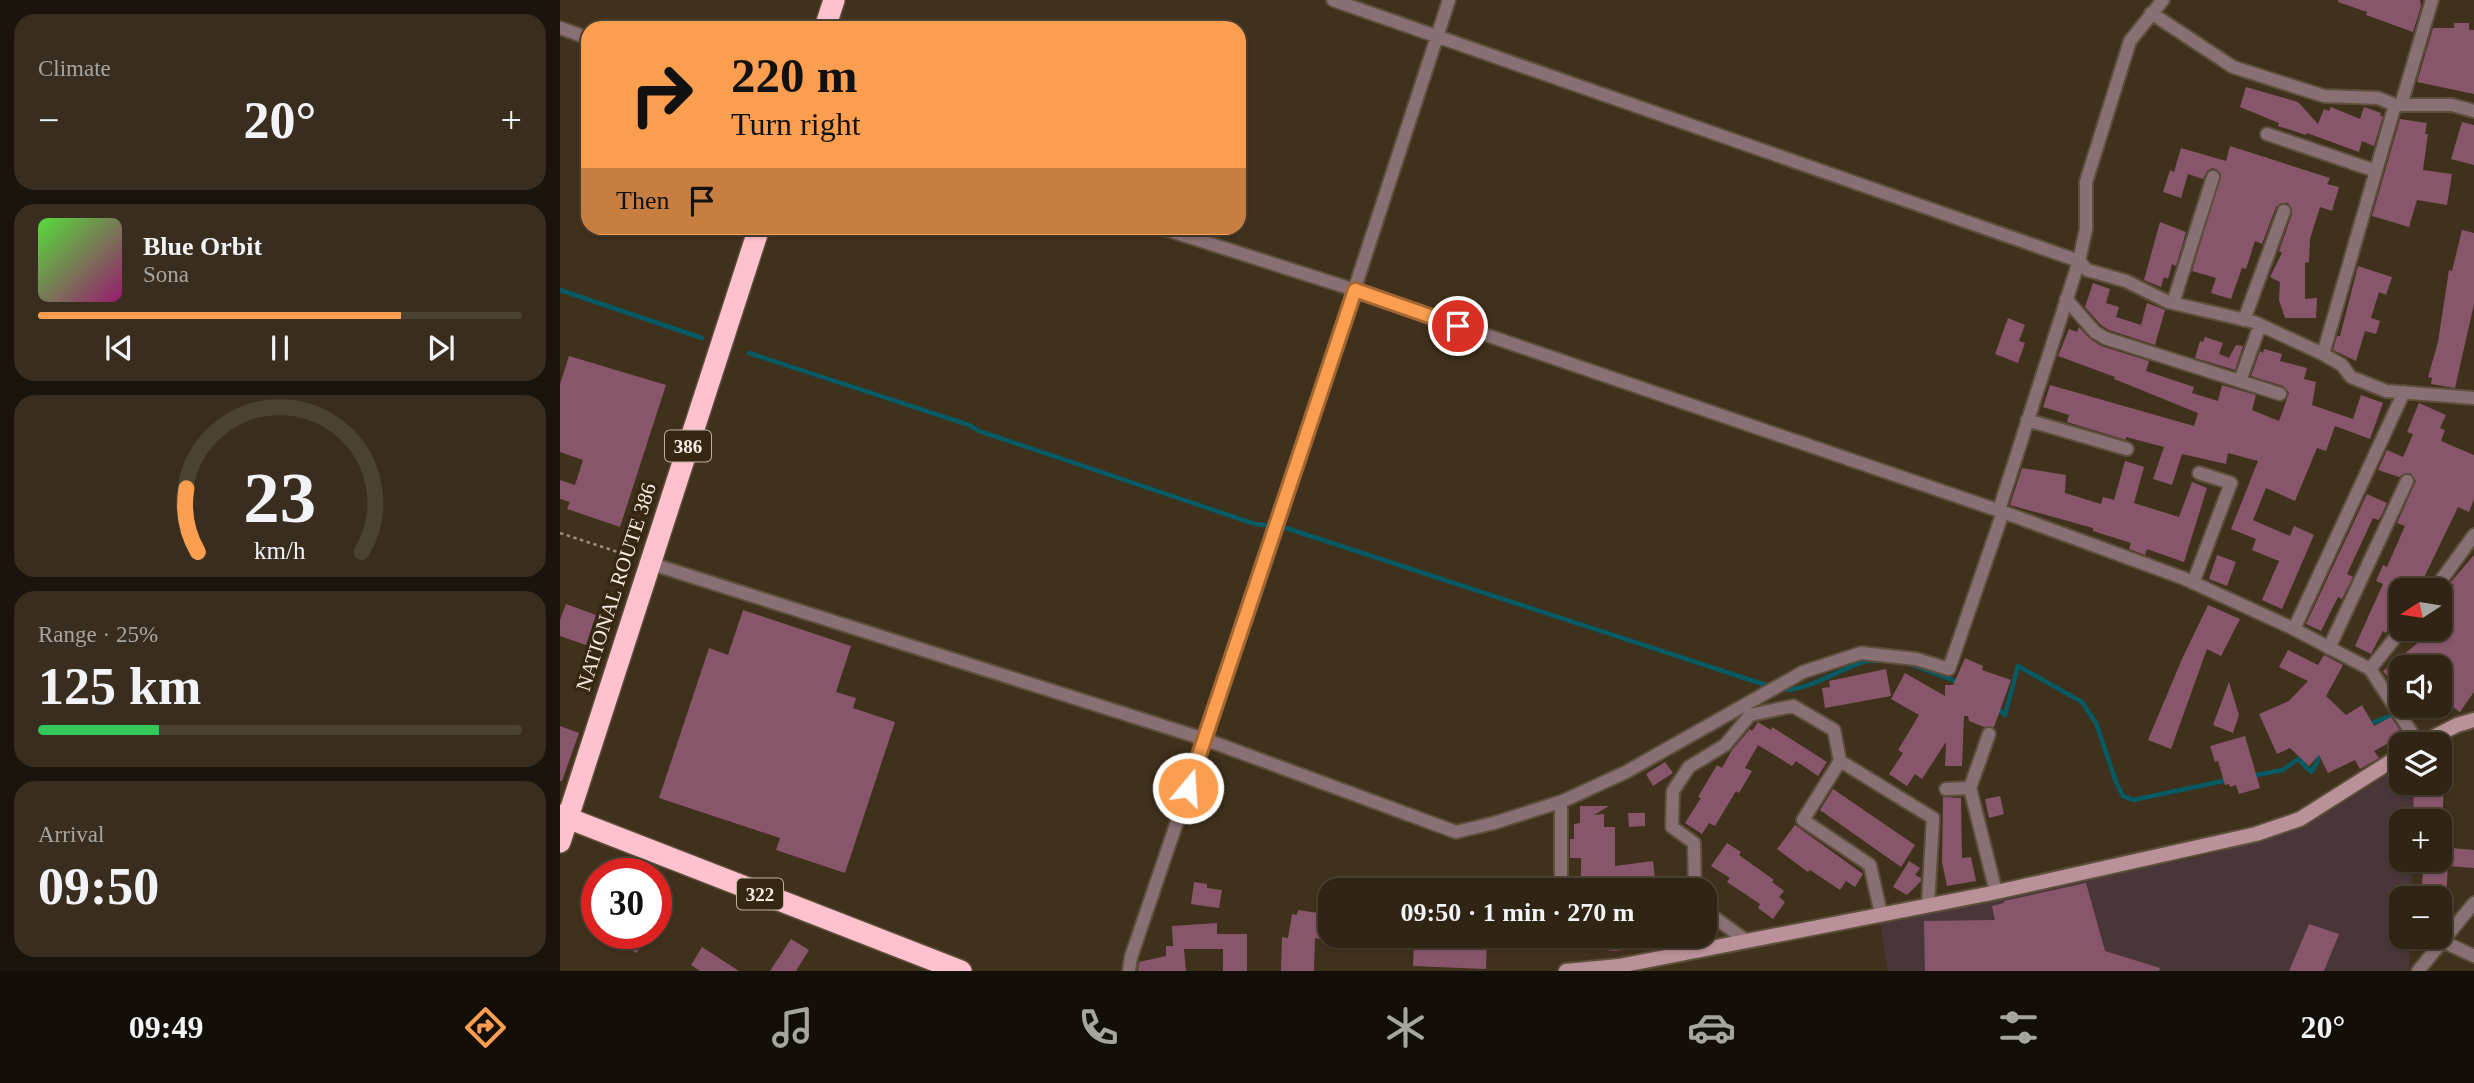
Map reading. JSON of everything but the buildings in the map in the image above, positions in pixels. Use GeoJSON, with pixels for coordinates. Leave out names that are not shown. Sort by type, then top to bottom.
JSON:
{"type":"FeatureCollection","features":[{"type":"Feature","properties":{"kind":"highway"},"geometry":{"type":"LineString","coordinates":[[827,21],[834,0]]}},
{"type":"Feature","properties":{"kind":"highway","name":"NATIONAL ROUTE 386"},"geometry":{"type":"LineString","coordinates":[[560,842],[564,818],[757,235]]}},
{"type":"Feature","properties":{"kind":"highway","name":"322"},"geometry":{"type":"LineString","coordinates":[[564,818],[961,971]]}},
{"type":"Feature","properties":{"kind":"street"},"geometry":{"type":"LineString","coordinates":[[1333,0],[2079,261],[2087,270],[2126,281],[2173,303],[2260,325],[2323,354],[2342,365],[2351,377],[2386,391],[2474,398]]}},
{"type":"Feature","properties":{"kind":"street"},"geometry":{"type":"LineString","coordinates":[[1129,971],[1131,957],[1355,290],[1449,0]]}},
{"type":"Feature","properties":{"kind":"street"},"geometry":{"type":"LineString","coordinates":[[649,563],[1204,739],[1456,832],[1560,802],[1626,772],[1803,672],[1861,653],[1916,659],[1949,669],[2079,261],[2086,229],[2086,182],[2130,41],[2163,0]]}},
{"type":"Feature","properties":{"kind":"street"},"geometry":{"type":"LineString","coordinates":[[2323,354],[2376,171],[2432,0]]}},
{"type":"Feature","properties":{"kind":"street"},"geometry":{"type":"LineString","coordinates":[[2151,13],[2234,67],[2324,96],[2378,98],[2398,105],[2452,105],[2474,111]]}},
{"type":"Feature","properties":{"kind":"street"},"geometry":{"type":"LineString","coordinates":[[560,28],[581,36]]}},
{"type":"Feature","properties":{"kind":"street"},"geometry":{"type":"LineString","coordinates":[[2267,134],[2376,171]]}},
{"type":"Feature","properties":{"kind":"street"},"geometry":{"type":"LineString","coordinates":[[2173,303],[2213,177]]}},
{"type":"Feature","properties":{"kind":"street"},"geometry":{"type":"LineString","coordinates":[[2244,320],[2284,211]]}},
{"type":"Feature","properties":{"kind":"street"},"geometry":{"type":"LineString","coordinates":[[1183,235],[1355,290],[2001,511],[2193,583],[2294,629],[2370,669],[2411,732]]}},
{"type":"Feature","properties":{"kind":"street"},"geometry":{"type":"LineString","coordinates":[[2066,299],[2095,332],[2105,338],[2280,394]]}},
{"type":"Feature","properties":{"kind":"street"},"geometry":{"type":"LineString","coordinates":[[2240,382],[2260,325]]}},
{"type":"Feature","properties":{"kind":"street"},"geometry":{"type":"LineString","coordinates":[[2294,629],[2404,392]]}},
{"type":"Feature","properties":{"kind":"street"},"geometry":{"type":"LineString","coordinates":[[2028,420],[2127,449]]}},
{"type":"Feature","properties":{"kind":"street"},"geometry":{"type":"LineString","coordinates":[[2193,583],[2231,483],[2199,473]]}},
{"type":"Feature","properties":{"kind":"street"},"geometry":{"type":"LineString","coordinates":[[2329,648],[2407,481]]}},
{"type":"Feature","properties":{"kind":"street"},"geometry":{"type":"LineString","coordinates":[[2443,578],[2474,536]]}},
{"type":"Feature","properties":{"kind":"street"},"geometry":{"type":"LineString","coordinates":[[2370,669],[2393,641]]}},
{"type":"Feature","properties":{"kind":"street"},"geometry":{"type":"LineString","coordinates":[[1695,878],[1694,842],[1672,827],[1673,791],[1689,767],[1725,745],[1750,715],[1793,706],[1834,730],[1840,761],[1803,820],[1870,865],[1881,915]]}},
{"type":"Feature","properties":{"kind":"street"},"geometry":{"type":"LineString","coordinates":[[2443,732],[2474,720]]}},
{"type":"Feature","properties":{"kind":"street"},"geometry":{"type":"LineString","coordinates":[[1989,734],[1970,788],[1996,892]]}},
{"type":"Feature","properties":{"kind":"street"},"geometry":{"type":"LineString","coordinates":[[1840,761],[1933,818],[1928,905]]}},
{"type":"Feature","properties":{"kind":"street"},"geometry":{"type":"LineString","coordinates":[[1575,971],[1619,966],[1996,892],[2256,834],[2300,819],[2389,763]]}},
{"type":"Feature","properties":{"kind":"street"},"geometry":{"type":"LineString","coordinates":[[1946,789],[1970,788]]}},
{"type":"Feature","properties":{"kind":"street"},"geometry":{"type":"LineString","coordinates":[[1560,802],[1561,878]]}},
{"type":"Feature","properties":{"kind":"street"},"geometry":{"type":"LineString","coordinates":[[2452,929],[2474,903]]}},
{"type":"Feature","properties":{"kind":"street"},"geometry":{"type":"LineString","coordinates":[[1717,919],[1747,941]]}},
{"type":"Feature","properties":{"kind":"street"},"geometry":{"type":"LineString","coordinates":[[2452,946],[2474,956]]}},
{"type":"Feature","properties":{"kind":"street"},"geometry":{"type":"LineString","coordinates":[[2418,971],[2436,949]]}},
{"type":"Feature","properties":{"kind":"path"},"geometry":{"type":"LineString","coordinates":[[560,533],[649,563]]}},
{"type":"Feature","properties":{"kind":"shaded area"},"geometry":{"type":"Polygon","coordinates":[[[2389,774],[2389,795],[2414,795],[2413,809],[2389,809],[2389,872],[2412,872],[2411,886],[2389,886],[2389,949],[2410,949],[2409,971],[1888,971],[1880,924],[2208,855],[2315,820],[2389,774]]]}},
{"type":"Feature","properties":{"kind":"waterway"},"geometry":{"type":"LineString","coordinates":[[560,290],[702,338]]}},
{"type":"Feature","properties":{"kind":"waterway"},"geometry":{"type":"LineString","coordinates":[[749,353],[969,425],[979,431],[1255,524],[1283,527],[1772,687]]}},
{"type":"Feature","properties":{"kind":"waterway"},"geometry":{"type":"LineString","coordinates":[[1780,689],[1810,685],[1863,662],[1884,661]]}},
{"type":"Feature","properties":{"kind":"waterway"},"geometry":{"type":"LineString","coordinates":[[1904,662],[1958,682]]}},
{"type":"Feature","properties":{"kind":"waterway"},"geometry":{"type":"LineString","coordinates":[[1997,708],[2005,715],[2018,666],[2082,702],[2096,723],[2123,796],[2133,800],[2228,780]]}},
{"type":"Feature","properties":{"kind":"waterway"},"geometry":{"type":"LineString","coordinates":[[2367,725],[2389,716]]}},
{"type":"Feature","properties":{"kind":"waterway"},"geometry":{"type":"LineString","coordinates":[[2251,776],[2283,770],[2298,759],[2311,772],[2321,753]]}},
{"type":"Feature","properties":{"kind":"route"},"geometry":{"type":"LineString","coordinates":[[1188,788],[1355,290],[1458,326]]}}]}
